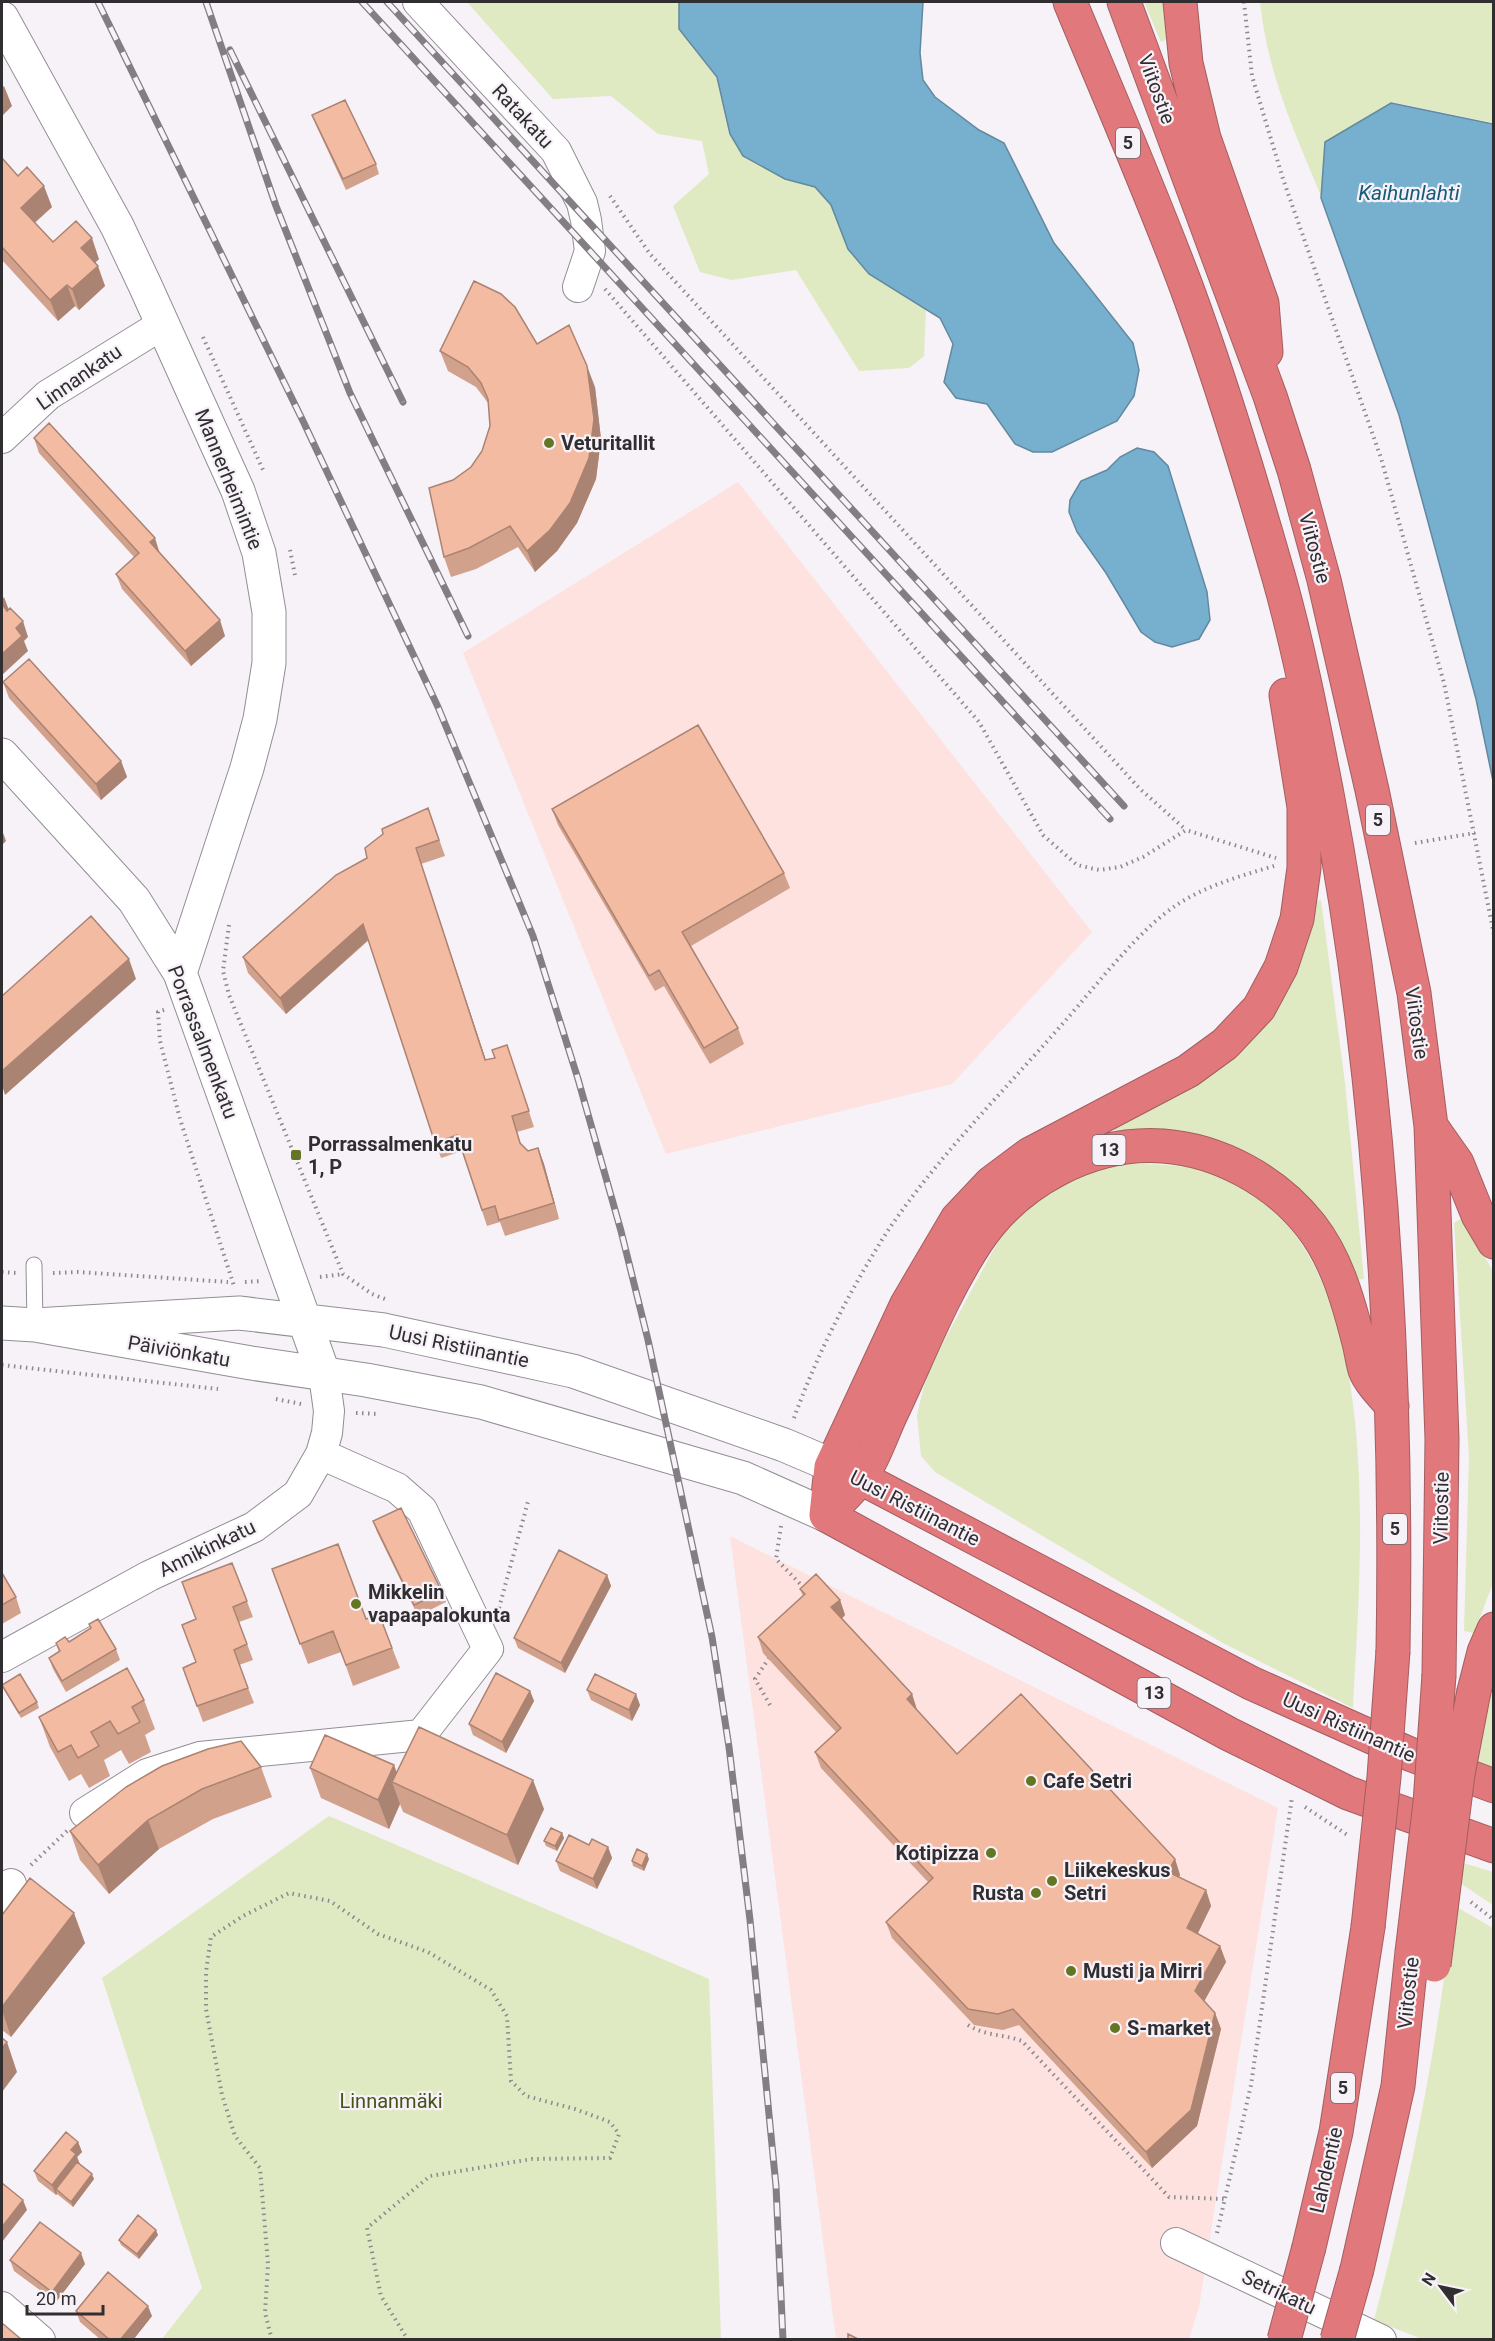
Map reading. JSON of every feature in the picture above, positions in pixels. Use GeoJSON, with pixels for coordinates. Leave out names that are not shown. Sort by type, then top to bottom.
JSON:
{"type":"FeatureCollection","features":[{"type":"Feature","properties":{"kind":"highway","name":"5"},"geometry":{"type":"LineString","coordinates":[[1070,2],[1185,285],[1230,417],[1279,579],[1307,688],[1346,894],[1373,1100],[1385,1258],[1392,1406]]}},
{"type":"Feature","properties":{"kind":"highway","name":"Viitostie"},"geometry":{"type":"LineString","coordinates":[[1124,2],[1270,396],[1294,470],[1321,569],[1372,790],[1414,993],[1431,1126],[1442,1439],[1439,1675],[1423,1958],[1398,2086],[1357,2269],[1337,2340]]}},
{"type":"Feature","properties":{"kind":"highway"},"geometry":{"type":"LineString","coordinates":[[1180,2],[1186,63],[1204,138],[1262,303],[1270,396]]}},
{"type":"Feature","properties":{"kind":"highway"},"geometry":{"type":"LineString","coordinates":[[826,1515],[846,1472],[907,1304],[957,1219],[984,1190],[1030,1154],[1188,1071],[1225,1044],[1259,1008],[1281,968],[1297,919],[1304,848],[1304,807],[1286,695],[1279,579]]}},
{"type":"Feature","properties":{"kind":"highway"},"geometry":{"type":"LineString","coordinates":[[1431,1126],[1457,1163],[1478,1215],[1494,1242]]}},
{"type":"Feature","properties":{"kind":"highway","name":"13"},"geometry":{"type":"LineString","coordinates":[[846,1472],[978,1239],[1008,1204],[1040,1179],[1073,1161],[1112,1149],[1146,1145],[1191,1148],[1235,1164],[1289,1203],[1311,1226],[1331,1260],[1348,1298],[1366,1372],[1392,1406]]}},
{"type":"Feature","properties":{"kind":"highway","name":"Lahdentie"},"geometry":{"type":"LineString","coordinates":[[1284,2340],[1336,2132],[1368,1927],[1384,1777],[1393,1651],[1395,1532],[1392,1406]]}},
{"type":"Feature","properties":{"kind":"highway","name":"Uusi Ristiinantie"},"geometry":{"type":"LineString","coordinates":[[846,1472],[1251,1683],[1412,1755],[1494,1786]]}},
{"type":"Feature","properties":{"kind":"highway","name":"13"},"geometry":{"type":"LineString","coordinates":[[826,1515],[1229,1734],[1338,1788],[1494,1846]]}},
{"type":"Feature","properties":{"kind":"highway"},"geometry":{"type":"LineString","coordinates":[[1423,1958],[1474,1691],[1484,1652],[1494,1629]]}},
{"type":"Feature","properties":{"kind":"street","name":"Ratakatu"},"geometry":{"type":"LineString","coordinates":[[418,2],[556,151],[582,203],[590,251],[582,276]]}},
{"type":"Feature","properties":{"kind":"street","name":"Mannerheimintie"},"geometry":{"type":"LineString","coordinates":[[2,18],[117,226],[238,491],[260,553],[269,612],[270,663],[260,719],[247,768],[180,973]]}},
{"type":"Feature","properties":{"kind":"street","name":"Linnankatu"},"geometry":{"type":"LineString","coordinates":[[2,438],[48,395],[163,324]]}},
{"type":"Feature","properties":{"kind":"street","name":"Porrassalmenkatu"},"geometry":{"type":"LineString","coordinates":[[2,755],[134,900],[180,973],[324,1375]]}},
{"type":"Feature","properties":{"kind":"street","name":"Päiviönkatu"},"geometry":{"type":"LineString","coordinates":[[35,1325],[236,1298],[305,1320]]}},
{"type":"Feature","properties":{"kind":"street","name":"Uusi Ristiinantie"},"geometry":{"type":"LineString","coordinates":[[305,1320],[384,1330],[573,1371],[784,1445],[846,1472]]}},
{"type":"Feature","properties":{"kind":"street","name":"Päiviönkatu"},"geometry":{"type":"LineString","coordinates":[[2,1323],[35,1325],[324,1375]]}},
{"type":"Feature","properties":{"kind":"street","name":"Annikinkatu"},"geometry":{"type":"LineString","coordinates":[[2,1657],[149,1575],[254,1527],[298,1494],[321,1454],[327,1432],[328,1411],[324,1375]]}},
{"type":"Feature","properties":{"kind":"street"},"geometry":{"type":"LineString","coordinates":[[324,1375],[366,1380],[481,1402],[562,1424],[743,1478],[826,1515]]}},
{"type":"Feature","properties":{"kind":"street"},"geometry":{"type":"LineString","coordinates":[[85,1814],[147,1774],[200,1757],[432,1741],[488,1649],[422,1510],[397,1488],[321,1454]]}},
{"type":"Feature","properties":{"kind":"street","name":"Setrikatu"},"geometry":{"type":"LineString","coordinates":[[1176,2243],[1381,2340]]}},
{"type":"Feature","properties":{"kind":"street"},"geometry":{"type":"LineString","coordinates":[[2,2307],[40,2340]]}},
{"type":"Feature","properties":{"kind":"lane"},"geometry":{"type":"LineString","coordinates":[[34,1269],[35,1325]]}},
{"type":"Feature","properties":{"kind":"path"},"geometry":{"type":"LineString","coordinates":[[1244,2],[1252,76],[1283,179],[1381,458],[1444,683],[1494,935]]}},
{"type":"Feature","properties":{"kind":"path"},"geometry":{"type":"LineString","coordinates":[[608,193],[650,254],[1140,789],[1186,830],[1278,859]]}},
{"type":"Feature","properties":{"kind":"path"},"geometry":{"type":"LineString","coordinates":[[582,276],[979,722],[1043,835],[1077,865],[1099,870],[1120,867],[1143,857],[1186,830]]}},
{"type":"Feature","properties":{"kind":"path"},"geometry":{"type":"LineString","coordinates":[[1415,843],[1475,833]]}},
{"type":"Feature","properties":{"kind":"path"},"geometry":{"type":"LineString","coordinates":[[795,1416],[807,1381],[860,1278],[888,1232],[939,1164],[1134,944],[1177,905],[1225,880],[1277,865]]}},
{"type":"Feature","properties":{"kind":"path"},"geometry":{"type":"LineString","coordinates":[[2,1272],[34,1269],[78,1272],[236,1298],[291,1280],[343,1274],[229,995]]}},
{"type":"Feature","properties":{"kind":"path"},"geometry":{"type":"LineString","coordinates":[[158,1011],[160,1041],[180,1119],[236,1298]]}},
{"type":"Feature","properties":{"kind":"path"},"geometry":{"type":"LineString","coordinates":[[2,1365],[220,1390]]}},
{"type":"Feature","properties":{"kind":"path"},"geometry":{"type":"LineString","coordinates":[[273,1398],[328,1411],[390,1415]]}},
{"type":"Feature","properties":{"kind":"path"},"geometry":{"type":"LineString","coordinates":[[488,1649],[529,1498]]}},
{"type":"Feature","properties":{"kind":"path"},"geometry":{"type":"LineString","coordinates":[[772,1520],[792,1529]]}},
{"type":"Feature","properties":{"kind":"path"},"geometry":{"type":"LineString","coordinates":[[782,1523],[776,1559],[808,1592],[806,1600]]}},
{"type":"Feature","properties":{"kind":"path"},"geometry":{"type":"LineString","coordinates":[[770,1705],[755,1679],[776,1646]]}},
{"type":"Feature","properties":{"kind":"path"},"geometry":{"type":"LineString","coordinates":[[1283,1790],[1354,1838]]}},
{"type":"Feature","properties":{"kind":"path"},"geometry":{"type":"LineString","coordinates":[[1210,2260],[1251,2085],[1292,1796]]}},
{"type":"Feature","properties":{"kind":"path"},"geometry":{"type":"LineString","coordinates":[[6,1891],[85,1814]]}},
{"type":"Feature","properties":{"kind":"path"},"geometry":{"type":"LineString","coordinates":[[272,2340],[265,2313],[268,2264],[260,2168],[235,2136],[222,2095],[206,2009],[206,1972],[211,1937],[243,1916],[289,1893],[330,1901],[378,1934],[428,1952],[491,1990],[507,2016],[511,2081],[526,2096],[610,2122],[619,2134],[610,2158],[532,2159],[430,2176],[367,2228],[381,2296],[408,2340]]}},
{"type":"Feature","properties":{"kind":"path"},"geometry":{"type":"LineString","coordinates":[[1470,1901],[1494,1920]]}},
{"type":"Feature","properties":{"kind":"path"},"geometry":{"type":"LineString","coordinates":[[968,2025],[982,2034],[1005,2035],[1022,2041],[1169,2197],[1226,2199]]}},
{"type":"Feature","properties":{"kind":"shaded area"},"geometry":{"type":"Polygon","coordinates":[[[738,482],[1092,932],[952,1084],[666,1154],[463,653],[738,482]]]}},
{"type":"Feature","properties":{"kind":"shaded area"},"geometry":{"type":"Polygon","coordinates":[[[730,1536],[1278,1808],[1199,2307],[1189,2339],[836,2339],[730,1536]]]}},
{"type":"Feature","properties":{"kind":"green space"},"geometry":{"type":"Polygon","coordinates":[[[467,2],[679,2],[679,29],[717,77],[730,134],[785,179],[815,187],[831,205],[848,249],[869,274],[926,309],[924,356],[909,368],[859,371],[796,270],[731,280],[700,272],[673,206],[709,174],[702,141],[658,134],[611,96],[553,99],[467,2]]]}},
{"type":"Feature","properties":{"kind":"green space"},"geometry":{"type":"Polygon","coordinates":[[[1144,2],[1166,2],[1171,36],[1161,42],[1144,2]]]}},
{"type":"Feature","properties":{"kind":"green space"},"geometry":{"type":"Polygon","coordinates":[[[1260,2],[1493,2],[1493,123],[1392,102],[1348,129],[1324,155],[1321,196],[1275,78],[1260,2]]]}},
{"type":"Feature","properties":{"kind":"green space"},"geometry":{"type":"Polygon","coordinates":[[[1321,900],[1345,1083],[1364,1279],[1355,1280],[1320,1215],[1117,1137],[1113,1123],[1203,1074],[1311,902],[1321,900]]]}},
{"type":"Feature","properties":{"kind":"green space"},"geometry":{"type":"Polygon","coordinates":[[[1123,1164],[1182,1166],[1210,1172],[1238,1184],[1287,1224],[1321,1280],[1343,1348],[1355,1422],[1360,1499],[1353,1708],[1221,1642],[935,1472],[921,1456],[917,1415],[931,1365],[1001,1236],[1039,1198],[1068,1180],[1123,1164]]]}},
{"type":"Feature","properties":{"kind":"green space"},"geometry":{"type":"Polygon","coordinates":[[[1462,1218],[1494,1273],[1493,1583],[1474,1633],[1464,1631],[1469,1456],[1454,1223],[1462,1218]]]}},
{"type":"Feature","properties":{"kind":"green space"},"geometry":{"type":"Polygon","coordinates":[[[1493,1675],[1493,1767],[1474,1762],[1493,1675]]]}},
{"type":"Feature","properties":{"kind":"green space","name":"Linnanmäki"},"geometry":{"type":"Polygon","coordinates":[[[329,1816],[709,1979],[721,2339],[162,2339],[202,2288],[102,1978],[329,1816]]]}},
{"type":"Feature","properties":{"kind":"green space"},"geometry":{"type":"Polygon","coordinates":[[[1460,1862],[1493,1872],[1493,1905],[1457,1881],[1460,1862]]]}},
{"type":"Feature","properties":{"kind":"green space"},"geometry":{"type":"Polygon","coordinates":[[[1453,1905],[1493,1928],[1493,2339],[1422,2339],[1374,2320],[1411,2166],[1431,2062],[1453,1905]]]}},
{"type":"Feature","properties":{"kind":"water"},"geometry":{"type":"Polygon","coordinates":[[[679,2],[923,2],[920,53],[923,80],[935,97],[979,130],[1004,143],[1054,243],[1133,343],[1139,370],[1134,396],[1117,421],[1052,452],[1033,452],[1015,444],[987,404],[956,398],[944,382],[953,344],[940,318],[869,274],[848,249],[831,205],[815,187],[785,179],[743,156],[730,134],[717,77],[679,29],[679,2]]]}},
{"type":"Feature","properties":{"kind":"water","name":"Kaihunlahti"},"geometry":{"type":"Polygon","coordinates":[[[1391,103],[1493,124],[1493,781],[1476,699],[1399,415],[1321,198],[1325,142],[1391,103]]]}},
{"type":"Feature","properties":{"kind":"water"},"geometry":{"type":"Polygon","coordinates":[[[1137,448],[1154,452],[1168,466],[1207,592],[1210,620],[1199,639],[1172,647],[1155,642],[1141,632],[1106,573],[1077,532],[1069,512],[1070,500],[1081,481],[1107,470],[1120,457],[1137,448]]]}},
{"type":"Feature","properties":{"kind":"building"},"geometry":{"type":"Polygon","coordinates":[[[345,100],[376,164],[343,179],[312,115],[345,100]]]}},
{"type":"Feature","properties":{"kind":"building"},"geometry":{"type":"Polygon","coordinates":[[[2,158],[18,176],[27,167],[44,186],[21,208],[53,242],[76,221],[92,238],[81,248],[98,266],[72,289],[67,285],[50,300],[2,247],[2,158]]]}},
{"type":"Feature","properties":{"kind":"building","name":"Veturitallit"},"geometry":{"type":"Polygon","coordinates":[[[474,281],[501,294],[515,307],[537,344],[569,325],[587,366],[594,419],[589,458],[570,503],[550,530],[527,551],[510,526],[469,548],[444,557],[429,488],[453,480],[471,467],[482,451],[490,426],[488,399],[481,383],[468,367],[440,351],[474,281]]]}},
{"type":"Feature","properties":{"kind":"building"},"geometry":{"type":"Polygon","coordinates":[[[49,423],[155,538],[150,542],[220,620],[185,651],[116,574],[139,553],[34,438],[49,423]]]}},
{"type":"Feature","properties":{"kind":"building"},"geometry":{"type":"Polygon","coordinates":[[[2,604],[7,611],[10,608],[23,621],[16,628],[22,636],[2,654],[2,604]]]}},
{"type":"Feature","properties":{"kind":"building"},"geometry":{"type":"Polygon","coordinates":[[[29,659],[121,761],[96,784],[3,682],[29,659]]]}},
{"type":"Feature","properties":{"kind":"building"},"geometry":{"type":"Polygon","coordinates":[[[698,725],[784,873],[682,932],[738,1028],[704,1048],[659,970],[649,976],[552,809],[698,725]]]}},
{"type":"Feature","properties":{"kind":"building"},"geometry":{"type":"Polygon","coordinates":[[[428,808],[439,840],[416,848],[485,1060],[495,1058],[492,1050],[507,1045],[529,1111],[512,1116],[520,1143],[528,1151],[538,1148],[554,1203],[499,1220],[495,1206],[482,1210],[457,1135],[435,1143],[363,924],[280,998],[243,957],[336,875],[367,858],[365,848],[383,834],[382,829],[428,808]]]}},
{"type":"Feature","properties":{"kind":"building"},"geometry":{"type":"Polygon","coordinates":[[[91,916],[129,959],[2,1071],[2,996],[91,916]]]}},
{"type":"Feature","properties":{"kind":"building"},"geometry":{"type":"Polygon","coordinates":[[[401,1508],[442,1592],[414,1605],[373,1521],[401,1508]]]}},
{"type":"Feature","properties":{"kind":"building"},"geometry":{"type":"Polygon","coordinates":[[[338,1544],[366,1619],[379,1614],[392,1648],[346,1665],[333,1631],[300,1644],[272,1569],[338,1544]]]}},
{"type":"Feature","properties":{"kind":"building"},"geometry":{"type":"Polygon","coordinates":[[[559,1550],[607,1575],[561,1663],[514,1638],[559,1550]]]}},
{"type":"Feature","properties":{"kind":"building"},"geometry":{"type":"Polygon","coordinates":[[[232,1563],[247,1601],[233,1607],[247,1644],[234,1650],[248,1688],[197,1706],[183,1668],[196,1662],[182,1625],[196,1619],[182,1582],[232,1563]]]}},
{"type":"Feature","properties":{"kind":"building"},"geometry":{"type":"Polygon","coordinates":[[[2,1573],[16,1597],[2,1605],[2,1573]]]}},
{"type":"Feature","properties":{"kind":"building","name":"Liikekeskus Setri"},"geometry":{"type":"Polygon","coordinates":[[[816,1574],[840,1600],[831,1607],[912,1694],[907,1699],[957,1754],[1021,1694],[1175,1859],[1168,1872],[1206,1890],[1187,1928],[1220,1946],[1195,1991],[1215,2013],[1191,2110],[1146,2152],[1013,2009],[998,2014],[968,2009],[886,1922],[933,1878],[815,1752],[841,1728],[758,1637],[805,1594],[800,1589],[816,1574]]]}},
{"type":"Feature","properties":{"kind":"building"},"geometry":{"type":"Polygon","coordinates":[[[98,1619],[116,1649],[62,1681],[49,1658],[60,1651],[56,1643],[65,1637],[69,1642],[91,1628],[89,1624],[98,1619]]]}},
{"type":"Feature","properties":{"kind":"building"},"geometry":{"type":"Polygon","coordinates":[[[127,1668],[144,1700],[132,1707],[140,1722],[118,1734],[110,1721],[91,1732],[99,1746],[78,1758],[71,1745],[58,1752],[39,1717],[127,1668]]]}},
{"type":"Feature","properties":{"kind":"building"},"geometry":{"type":"Polygon","coordinates":[[[496,1673],[530,1691],[502,1742],[469,1724],[496,1673]]]}},
{"type":"Feature","properties":{"kind":"building"},"geometry":{"type":"Polygon","coordinates":[[[20,1674],[37,1702],[19,1713],[2,1685],[20,1674]]]}},
{"type":"Feature","properties":{"kind":"building"},"geometry":{"type":"Polygon","coordinates":[[[595,1674],[636,1694],[629,1710],[587,1690],[595,1674]]]}},
{"type":"Feature","properties":{"kind":"building"},"geometry":{"type":"Polygon","coordinates":[[[419,1727],[533,1780],[507,1835],[392,1782],[419,1727]]]}},
{"type":"Feature","properties":{"kind":"building"},"geometry":{"type":"Polygon","coordinates":[[[325,1735],[394,1765],[378,1800],[310,1768],[325,1735]]]}},
{"type":"Feature","properties":{"kind":"building"},"geometry":{"type":"Polygon","coordinates":[[[241,1741],[261,1767],[202,1789],[148,1820],[98,1865],[70,1831],[126,1787],[162,1766],[208,1749],[241,1741]]]}},
{"type":"Feature","properties":{"kind":"building"},"geometry":{"type":"Polygon","coordinates":[[[551,1828],[562,1833],[555,1846],[544,1841],[551,1828]]]}},
{"type":"Feature","properties":{"kind":"building"},"geometry":{"type":"Polygon","coordinates":[[[569,1835],[589,1845],[592,1839],[608,1847],[593,1879],[556,1861],[569,1835]]]}},
{"type":"Feature","properties":{"kind":"building"},"geometry":{"type":"Polygon","coordinates":[[[637,1849],[647,1854],[642,1866],[632,1861],[637,1849]]]}},
{"type":"Feature","properties":{"kind":"building"},"geometry":{"type":"Polygon","coordinates":[[[30,1878],[74,1913],[2,2007],[2,1915],[30,1878]]]}},
{"type":"Feature","properties":{"kind":"building"},"geometry":{"type":"Polygon","coordinates":[[[2,2038],[7,2042],[2,2048],[2,2038]]]}},
{"type":"Feature","properties":{"kind":"building"},"geometry":{"type":"Polygon","coordinates":[[[66,2132],[78,2142],[71,2150],[76,2154],[52,2185],[34,2171],[66,2132]]]}},
{"type":"Feature","properties":{"kind":"building"},"geometry":{"type":"Polygon","coordinates":[[[77,2162],[92,2174],[71,2202],[56,2189],[77,2162]]]}},
{"type":"Feature","properties":{"kind":"building"},"geometry":{"type":"Polygon","coordinates":[[[2,2183],[23,2200],[2,2227],[2,2183]]]}},
{"type":"Feature","properties":{"kind":"building"},"geometry":{"type":"Polygon","coordinates":[[[138,2215],[156,2230],[137,2254],[119,2240],[138,2215]]]}},
{"type":"Feature","properties":{"kind":"building"},"geometry":{"type":"Polygon","coordinates":[[[40,2222],[81,2253],[52,2292],[10,2260],[40,2222]]]}},
{"type":"Feature","properties":{"kind":"building"},"geometry":{"type":"Polygon","coordinates":[[[108,2272],[148,2306],[120,2340],[110,2340],[76,2311],[108,2272]]]}},
{"type":"Feature","properties":{"kind":"building"},"geometry":{"type":"Polygon","coordinates":[[[2,2323],[22,2340],[2,2340],[2,2323]]]}},
{"type":"Feature","properties":{"kind":"building"},"geometry":{"type":"Polygon","coordinates":[[[848,2334],[860,2340],[848,2340],[848,2334]]]}},
{"type":"Feature","properties":{"kind":"railway"},"geometry":{"type":"LineString","coordinates":[[98,2],[303,421],[438,707],[533,936],[578,1079],[621,1231],[648,1340],[712,1637],[729,1747],[750,1920],[776,2186],[783,2340]]}},
{"type":"Feature","properties":{"kind":"railway"},"geometry":{"type":"LineString","coordinates":[[206,2],[276,206],[350,393],[468,636]]}},
{"type":"Feature","properties":{"kind":"railway"},"geometry":{"type":"LineString","coordinates":[[362,2],[1110,819]]}},
{"type":"Feature","properties":{"kind":"railway"},"geometry":{"type":"LineString","coordinates":[[387,2],[1124,806]]}},
{"type":"Feature","properties":{"kind":"railway"},"geometry":{"type":"LineString","coordinates":[[230,50],[403,402]]}},
{"type":"Feature","properties":{"kind":"place","name":"Veturitallit"},"geometry":{"type":"Point","coordinates":[549,443]}},
{"type":"Feature","properties":{"kind":"place","name":"Porrassalmenkatu 1, P"},"geometry":{"type":"Point","coordinates":[296,1155]}},
{"type":"Feature","properties":{"kind":"place","name":"Mikkelin vapaapalokunta"},"geometry":{"type":"Point","coordinates":[356,1604]}},
{"type":"Feature","properties":{"kind":"place","name":"Cafe Setri"},"geometry":{"type":"Point","coordinates":[1031,1781]}},
{"type":"Feature","properties":{"kind":"place","name":"Kotipizza"},"geometry":{"type":"Point","coordinates":[991,1853]}},
{"type":"Feature","properties":{"kind":"place","name":"Liikekeskus Setri"},"geometry":{"type":"Point","coordinates":[1052,1881]}},
{"type":"Feature","properties":{"kind":"place","name":"Rusta"},"geometry":{"type":"Point","coordinates":[1036,1893]}},
{"type":"Feature","properties":{"kind":"place","name":"Musti ja Mirri"},"geometry":{"type":"Point","coordinates":[1071,1971]}},
{"type":"Feature","properties":{"kind":"place","name":"S-market"},"geometry":{"type":"Point","coordinates":[1115,2028]}}]}
